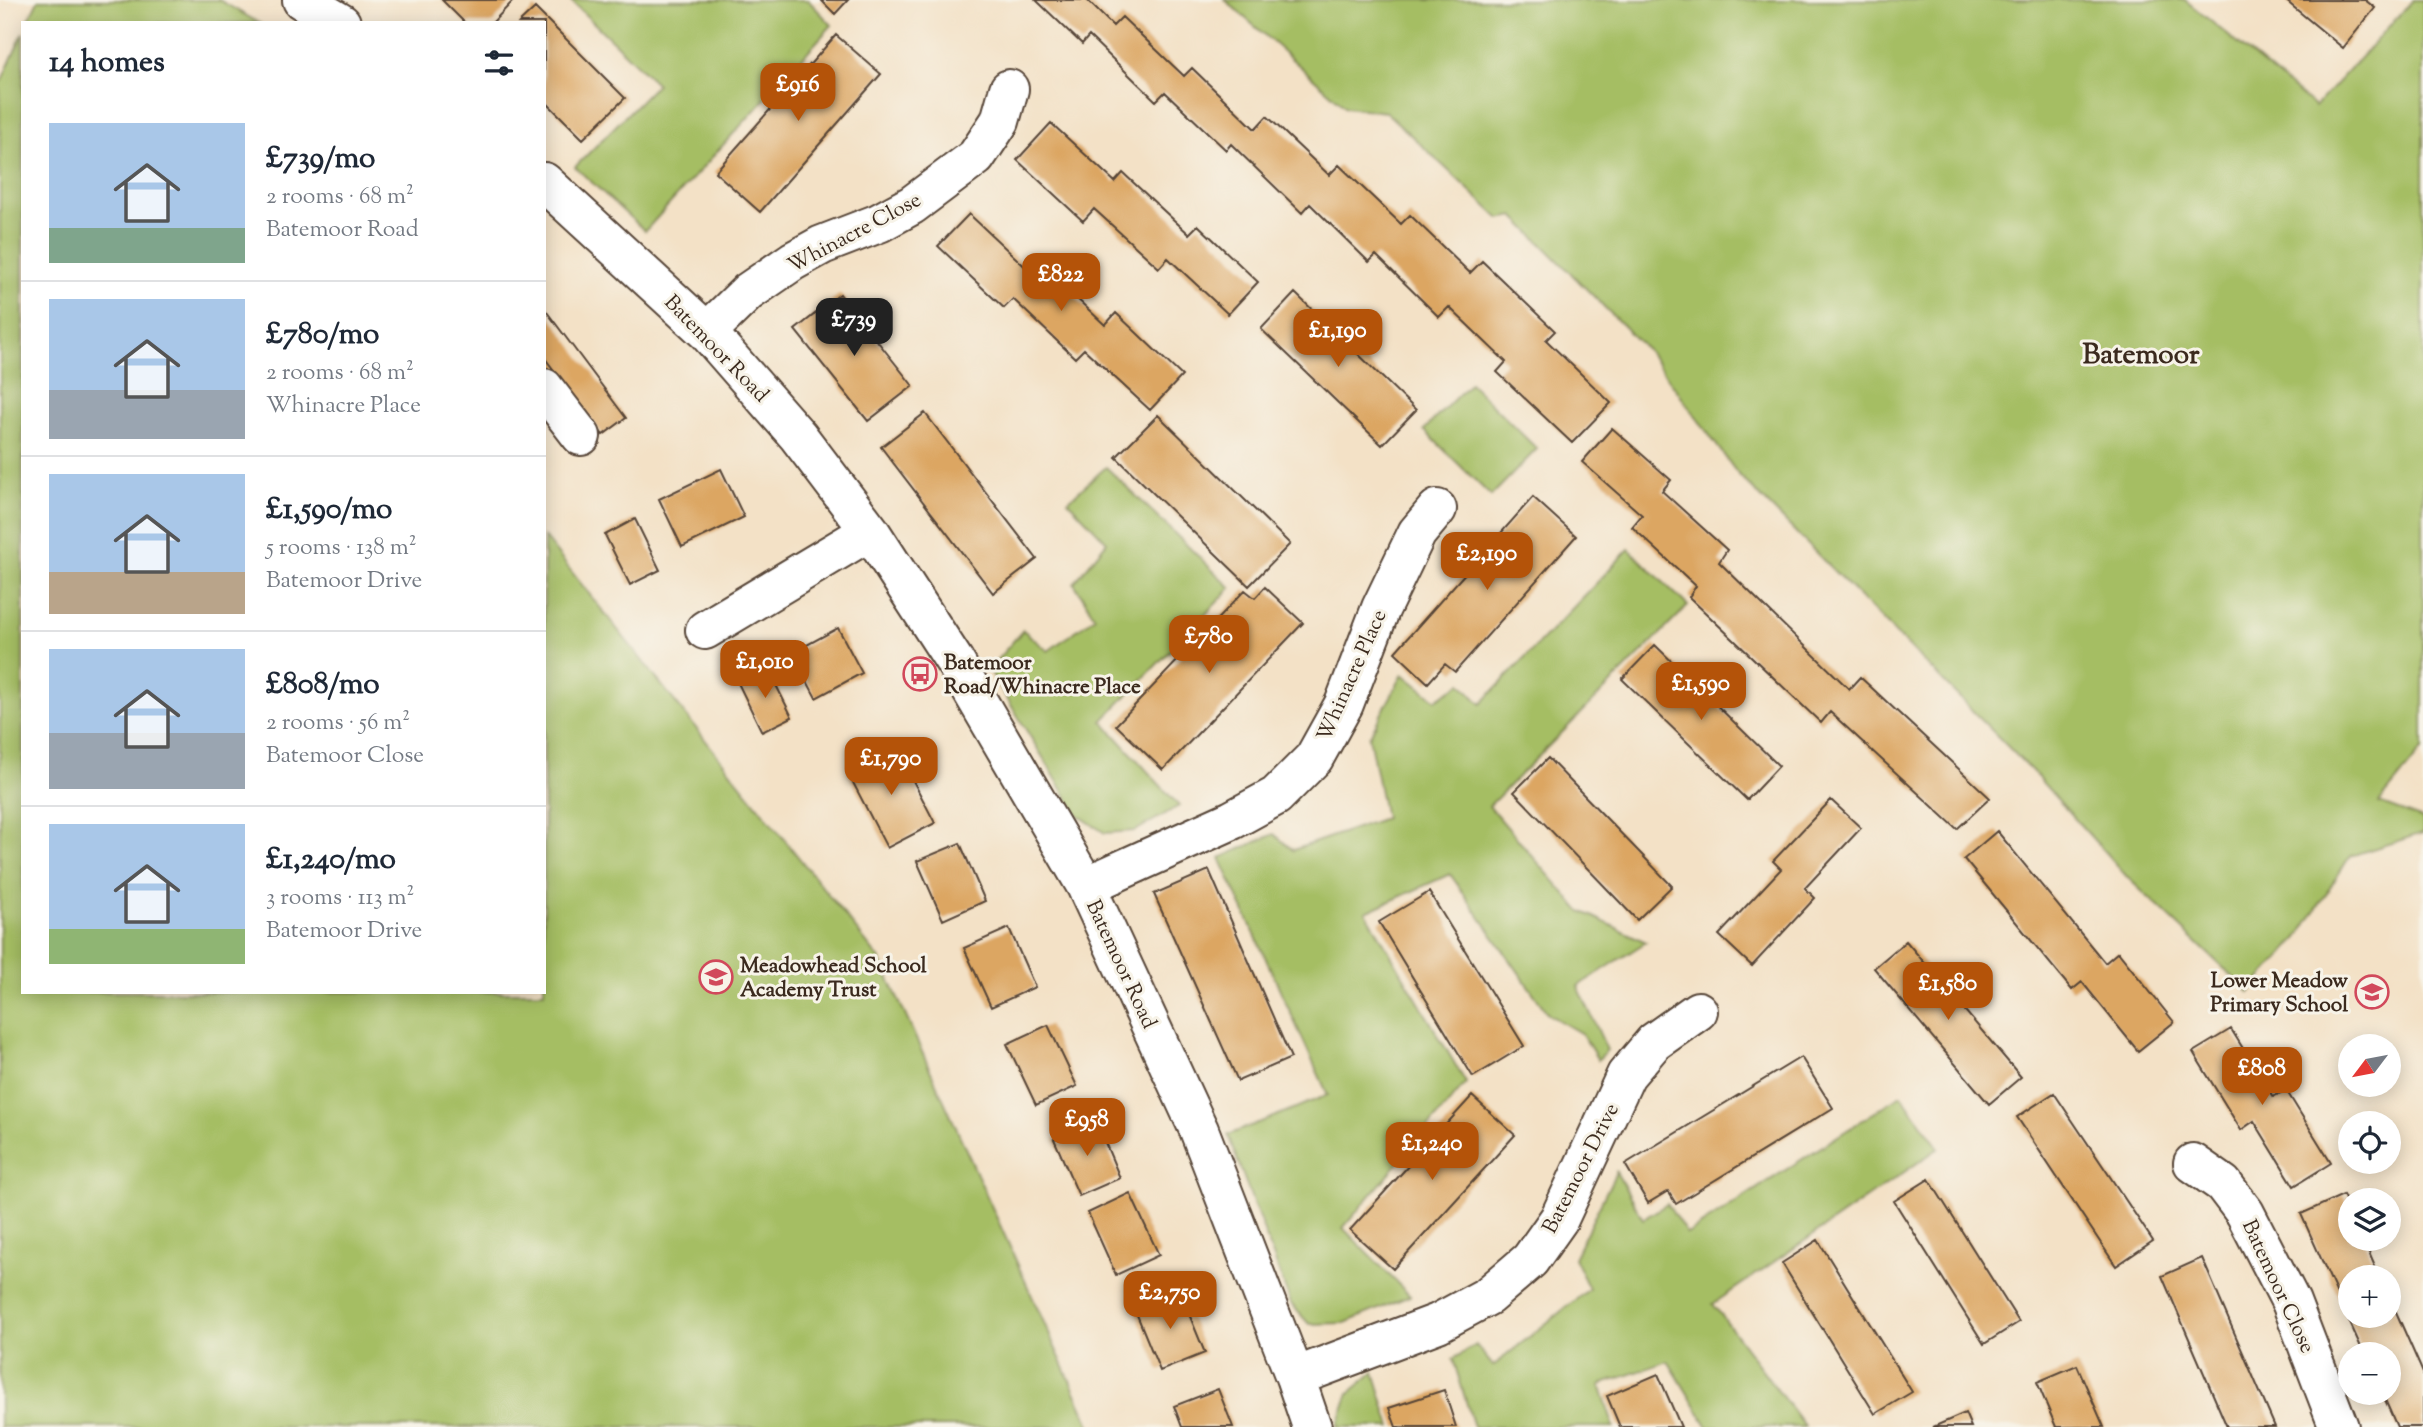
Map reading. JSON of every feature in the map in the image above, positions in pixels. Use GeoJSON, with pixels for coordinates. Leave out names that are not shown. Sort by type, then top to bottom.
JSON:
{"type":"FeatureCollection","features":[{"type":"Feature","properties":{"kind":"street"},"geometry":{"type":"LineString","coordinates":[[302,0],[338,21]]}},
{"type":"Feature","properties":{"kind":"street","name":"Whinacre Close"},"geometry":{"type":"LineString","coordinates":[[708,332],[748,292],[793,261],[821,245],[879,223],[912,205],[976,157],[1000,121],[1009,89]]}},
{"type":"Feature","properties":{"kind":"street","name":"Batemoor Road"},"geometry":{"type":"LineString","coordinates":[[546,184],[708,332],[799,436],[870,530],[955,662],[1086,886],[1199,1130],[1312,1427]]}},
{"type":"Feature","properties":{"kind":"street"},"geometry":{"type":"LineString","coordinates":[[546,391],[581,436]]}},
{"type":"Feature","properties":{"kind":"street","name":"Whinacre Place"},"geometry":{"type":"LineString","coordinates":[[1086,886],[1232,820],[1276,796],[1314,758],[1344,704],[1381,608],[1417,533],[1437,509]]}},
{"type":"Feature","properties":{"kind":"street"},"geometry":{"type":"LineString","coordinates":[[705,629],[870,530]]}},
{"type":"Feature","properties":{"kind":"street","name":"Batemoor Drive"},"geometry":{"type":"LineString","coordinates":[[1295,1377],[1438,1323],[1488,1296],[1530,1260],[1559,1219],[1626,1075],[1654,1042],[1698,1012]]}},
{"type":"Feature","properties":{"kind":"street","name":"Batemoor Close"},"geometry":{"type":"LineString","coordinates":[[2193,1163],[2223,1184],[2245,1213],[2291,1302],[2339,1427]]}},
{"type":"Feature","properties":{"kind":"green space"},"geometry":{"type":"Polygon","coordinates":[[[38,0],[219,0],[256,21],[28,21],[38,0]]]}},
{"type":"Feature","properties":{"kind":"green space"},"geometry":{"type":"Polygon","coordinates":[[[570,0],[808,0],[832,25],[645,231],[575,167],[657,84],[570,0]]]}},
{"type":"Feature","properties":{"kind":"green space"},"geometry":{"type":"Polygon","coordinates":[[[1225,0],[2185,0],[2315,107],[2413,0],[2423,0],[2423,749],[2379,803],[2423,819],[2423,833],[2350,856],[2298,938],[2249,992],[2128,878],[2033,772],[1737,473],[1648,351],[1514,216],[1500,219],[1386,112],[1346,107],[1225,0]]]}},
{"type":"Feature","properties":{"kind":"green space","name":"Meadowhead School Academy Trust"},"geometry":{"type":"Polygon","coordinates":[[[21,37],[21,994],[546,994],[546,540],[881,961],[1091,1427],[0,1427],[0,84],[21,37]]]}},
{"type":"Feature","properties":{"kind":"green space"},"geometry":{"type":"Polygon","coordinates":[[[1470,383],[1537,449],[1491,496],[1424,430],[1470,383]]]}},
{"type":"Feature","properties":{"kind":"green space"},"geometry":{"type":"Polygon","coordinates":[[[1106,467],[1231,588],[1102,721],[1179,806],[1135,831],[1105,833],[1078,815],[989,669],[1023,630],[1048,651],[1095,617],[1074,583],[1107,542],[1068,501],[1106,467]]]}},
{"type":"Feature","properties":{"kind":"green space"},"geometry":{"type":"Polygon","coordinates":[[[1629,549],[1688,606],[1489,806],[1579,910],[1646,942],[1578,986],[1607,1050],[1598,1060],[1582,1034],[1548,1014],[1450,874],[1366,912],[1466,1083],[1343,1228],[1410,1296],[1345,1323],[1309,1324],[1291,1304],[1228,1135],[1328,1095],[1220,858],[1274,834],[1293,850],[1385,818],[1369,737],[1403,674],[1436,700],[1461,683],[1481,704],[1629,549]]]}},
{"type":"Feature","properties":{"kind":"green space"},"geometry":{"type":"Polygon","coordinates":[[[1901,1095],[1939,1148],[1713,1304],[1805,1427],[1708,1427],[1668,1361],[1600,1385],[1614,1427],[1474,1427],[1453,1359],[1476,1345],[1493,1366],[1589,1289],[1574,1258],[1616,1172],[1643,1219],[1667,1204],[1687,1234],[1901,1095]]]}},
{"type":"Feature","properties":{"kind":"green space"},"geometry":{"type":"Polygon","coordinates":[[[1374,1372],[1391,1427],[1337,1427],[1349,1393],[1374,1372]]]}},
{"type":"Feature","properties":{"kind":"building"},"geometry":{"type":"Polygon","coordinates":[[[442,0],[514,0],[494,21],[463,21],[442,0]]]}},
{"type":"Feature","properties":{"kind":"building"},"geometry":{"type":"Polygon","coordinates":[[[821,0],[848,0],[835,14],[821,0]]]}},
{"type":"Feature","properties":{"kind":"building"},"geometry":{"type":"Polygon","coordinates":[[[1036,0],[1087,0],[1113,26],[1122,17],[1184,76],[1192,68],[1255,129],[1267,116],[1329,175],[1339,165],[1401,224],[1410,215],[1470,273],[1482,261],[1555,331],[1546,340],[1611,403],[1572,443],[1497,372],[1506,362],[1449,307],[1439,317],[1376,255],[1369,262],[1310,204],[1302,213],[1231,144],[1226,150],[1165,92],[1156,101],[1089,36],[1082,44],[1036,0]]]}},
{"type":"Feature","properties":{"kind":"building"},"geometry":{"type":"Polygon","coordinates":[[[2285,0],[2365,0],[2375,8],[2343,48],[2285,0]]]}},
{"type":"Feature","properties":{"kind":"building"},"geometry":{"type":"Polygon","coordinates":[[[535,8],[625,98],[583,139],[546,102],[546,21],[521,21],[535,8]]]}},
{"type":"Feature","properties":{"kind":"building"},"geometry":{"type":"Polygon","coordinates":[[[836,35],[881,74],[760,212],[715,172],[836,35]]]}},
{"type":"Feature","properties":{"kind":"building"},"geometry":{"type":"Polygon","coordinates":[[[1051,123],[1115,182],[1123,173],[1189,234],[1198,225],[1258,282],[1228,314],[1168,258],[1159,268],[1094,209],[1083,221],[1017,160],[1051,123]]]}},
{"type":"Feature","properties":{"kind":"building"},"geometry":{"type":"Polygon","coordinates":[[[969,214],[1033,274],[1041,265],[1105,325],[1116,313],[1182,376],[1150,410],[1084,349],[1075,358],[1013,299],[1004,308],[938,246],[969,214]]]}},
{"type":"Feature","properties":{"kind":"building"},"geometry":{"type":"Polygon","coordinates":[[[1295,293],[1416,410],[1382,445],[1261,329],[1295,293]]]}},
{"type":"Feature","properties":{"kind":"building"},"geometry":{"type":"Polygon","coordinates":[[[840,294],[913,386],[868,421],[795,330],[840,294]]]}},
{"type":"Feature","properties":{"kind":"building"},"geometry":{"type":"Polygon","coordinates":[[[546,311],[626,418],[603,435],[546,360],[546,311]]]}},
{"type":"Feature","properties":{"kind":"building"},"geometry":{"type":"Polygon","coordinates":[[[925,413],[1037,559],[993,593],[881,447],[925,413]]]}},
{"type":"Feature","properties":{"kind":"building"},"geometry":{"type":"Polygon","coordinates":[[[1158,415],[1290,544],[1249,586],[1116,457],[1158,415]]]}},
{"type":"Feature","properties":{"kind":"building"},"geometry":{"type":"Polygon","coordinates":[[[1612,428],[1671,480],[1662,491],[1727,550],[1719,562],[1849,689],[1860,677],[1990,798],[1957,829],[1830,712],[1821,723],[1689,597],[1696,586],[1632,527],[1642,515],[1582,462],[1612,428]]]}},
{"type":"Feature","properties":{"kind":"building"},"geometry":{"type":"Polygon","coordinates":[[[721,469],[744,517],[682,547],[659,499],[721,469]]]}},
{"type":"Feature","properties":{"kind":"building"},"geometry":{"type":"Polygon","coordinates":[[[1533,497],[1576,536],[1455,672],[1445,664],[1428,683],[1395,652],[1533,497]]]}},
{"type":"Feature","properties":{"kind":"building"},"geometry":{"type":"Polygon","coordinates":[[[635,519],[660,570],[630,585],[605,535],[635,519]]]}},
{"type":"Feature","properties":{"kind":"building"},"geometry":{"type":"Polygon","coordinates":[[[1265,587],[1303,623],[1163,770],[1116,725],[1245,590],[1255,598],[1265,587]]]}},
{"type":"Feature","properties":{"kind":"building"},"geometry":{"type":"Polygon","coordinates":[[[838,628],[862,673],[816,698],[792,653],[838,628]]]}},
{"type":"Feature","properties":{"kind":"building"},"geometry":{"type":"Polygon","coordinates":[[[1655,645],[1779,766],[1747,800],[1622,679],[1655,645]]]}},
{"type":"Feature","properties":{"kind":"building"},"geometry":{"type":"Polygon","coordinates":[[[768,669],[792,717],[762,732],[738,683],[768,669]]]}},
{"type":"Feature","properties":{"kind":"building"},"geometry":{"type":"Polygon","coordinates":[[[895,746],[935,823],[887,848],[847,771],[895,746]]]}},
{"type":"Feature","properties":{"kind":"building"},"geometry":{"type":"Polygon","coordinates":[[[1548,758],[1672,886],[1637,920],[1514,792],[1548,758]]]}},
{"type":"Feature","properties":{"kind":"building"},"geometry":{"type":"Polygon","coordinates":[[[1831,800],[1861,828],[1805,888],[1815,898],[1752,966],[1719,935],[1781,869],[1773,861],[1831,800]]]}},
{"type":"Feature","properties":{"kind":"building"},"geometry":{"type":"Polygon","coordinates":[[[1997,831],[2105,963],[2118,952],[2174,1022],[2138,1051],[2082,982],[2072,990],[1964,859],[1997,831]]]}},
{"type":"Feature","properties":{"kind":"building"},"geometry":{"type":"Polygon","coordinates":[[[960,843],[985,901],[943,920],[917,861],[960,843]]]}},
{"type":"Feature","properties":{"kind":"building"},"geometry":{"type":"Polygon","coordinates":[[[1209,870],[1291,1058],[1238,1081],[1154,894],[1209,870]]]}},
{"type":"Feature","properties":{"kind":"building"},"geometry":{"type":"Polygon","coordinates":[[[1429,892],[1524,1046],[1473,1077],[1379,922],[1429,892]]]}},
{"type":"Feature","properties":{"kind":"building"},"geometry":{"type":"Polygon","coordinates":[[[1009,928],[1035,987],[991,1007],[964,948],[1009,928]]]}},
{"type":"Feature","properties":{"kind":"building"},"geometry":{"type":"Polygon","coordinates":[[[1906,941],[2021,1077],[1989,1104],[1874,968],[1906,941]]]}},
{"type":"Feature","properties":{"kind":"building"},"geometry":{"type":"Polygon","coordinates":[[[1048,1025],[1077,1086],[1036,1105],[1007,1044],[1048,1025]]]}},
{"type":"Feature","properties":{"kind":"building"},"geometry":{"type":"Polygon","coordinates":[[[2231,1029],[2273,1097],[2286,1090],[2331,1163],[2294,1186],[2254,1121],[2241,1130],[2193,1052],[2231,1029]]]}},
{"type":"Feature","properties":{"kind":"building"},"geometry":{"type":"Polygon","coordinates":[[[1801,1057],[1833,1108],[1676,1204],[1668,1191],[1648,1203],[1625,1164],[1801,1057]]]}},
{"type":"Feature","properties":{"kind":"building"},"geometry":{"type":"Polygon","coordinates":[[[2054,1093],[2153,1241],[2116,1266],[2017,1117],[2054,1093]]]}},
{"type":"Feature","properties":{"kind":"building"},"geometry":{"type":"Polygon","coordinates":[[[1472,1096],[1515,1135],[1393,1269],[1350,1230],[1472,1096]]]}},
{"type":"Feature","properties":{"kind":"building"},"geometry":{"type":"Polygon","coordinates":[[[1096,1121],[1120,1178],[1079,1196],[1054,1139],[1096,1121]]]}},
{"type":"Feature","properties":{"kind":"building"},"geometry":{"type":"Polygon","coordinates":[[[1929,1179],[2019,1322],[1984,1344],[1894,1201],[1929,1179]]]}},
{"type":"Feature","properties":{"kind":"building"},"geometry":{"type":"Polygon","coordinates":[[[1130,1193],[1159,1255],[1116,1275],[1088,1213],[1130,1193]]]}},
{"type":"Feature","properties":{"kind":"building"},"geometry":{"type":"Polygon","coordinates":[[[2338,1197],[2338,1251],[2368,1251],[2374,1265],[2338,1265],[2338,1296],[2301,1214],[2338,1197]]]}},
{"type":"Feature","properties":{"kind":"building"},"geometry":{"type":"Polygon","coordinates":[[[1818,1240],[1912,1392],[1875,1414],[1782,1263],[1818,1240]]]}},
{"type":"Feature","properties":{"kind":"building"},"geometry":{"type":"Polygon","coordinates":[[[2202,1258],[2275,1427],[2227,1427],[2162,1276],[2202,1258]]]}},
{"type":"Feature","properties":{"kind":"building"},"geometry":{"type":"Polygon","coordinates":[[[1180,1292],[1205,1353],[1160,1371],[1135,1310],[1180,1292]]]}},
{"type":"Feature","properties":{"kind":"building"},"geometry":{"type":"Polygon","coordinates":[[[2401,1323],[2423,1373],[2423,1427],[2397,1427],[2387,1405],[2401,1405],[2401,1342],[2359,1342],[2352,1328],[2401,1328],[2401,1323]]]}},
{"type":"Feature","properties":{"kind":"building"},"geometry":{"type":"Polygon","coordinates":[[[2077,1365],[2104,1427],[2056,1427],[2037,1382],[2077,1365]]]}},
{"type":"Feature","properties":{"kind":"building"},"geometry":{"type":"Polygon","coordinates":[[[1658,1374],[1681,1427],[1620,1427],[1607,1396],[1658,1374]]]}},
{"type":"Feature","properties":{"kind":"building"},"geometry":{"type":"Polygon","coordinates":[[[1218,1389],[1233,1427],[1182,1427],[1174,1406],[1218,1389]]]}},
{"type":"Feature","properties":{"kind":"building"},"geometry":{"type":"Polygon","coordinates":[[[1444,1390],[1456,1427],[1396,1427],[1389,1408],[1444,1390]]]}},
{"type":"Feature","properties":{"kind":"building"},"geometry":{"type":"Polygon","coordinates":[[[1965,1413],[1971,1427],[1933,1427],[1965,1413]]]}},
{"type":"Feature","properties":{"kind":"place","name":"Batemoor Road/Whinacre Place"},"geometry":{"type":"Point","coordinates":[920,674]}},
{"type":"Feature","properties":{"kind":"place","name":"Meadowhead School Academy Trust"},"geometry":{"type":"Point","coordinates":[716,977]}},
{"type":"Feature","properties":{"kind":"place","name":"Lower Meadow Primary School"},"geometry":{"type":"Point","coordinates":[2372,992]}},
{"type":"Feature","properties":{"kind":"district","name":"Batemoor"},"geometry":{"type":"Point","coordinates":[2141,353]}}]}
